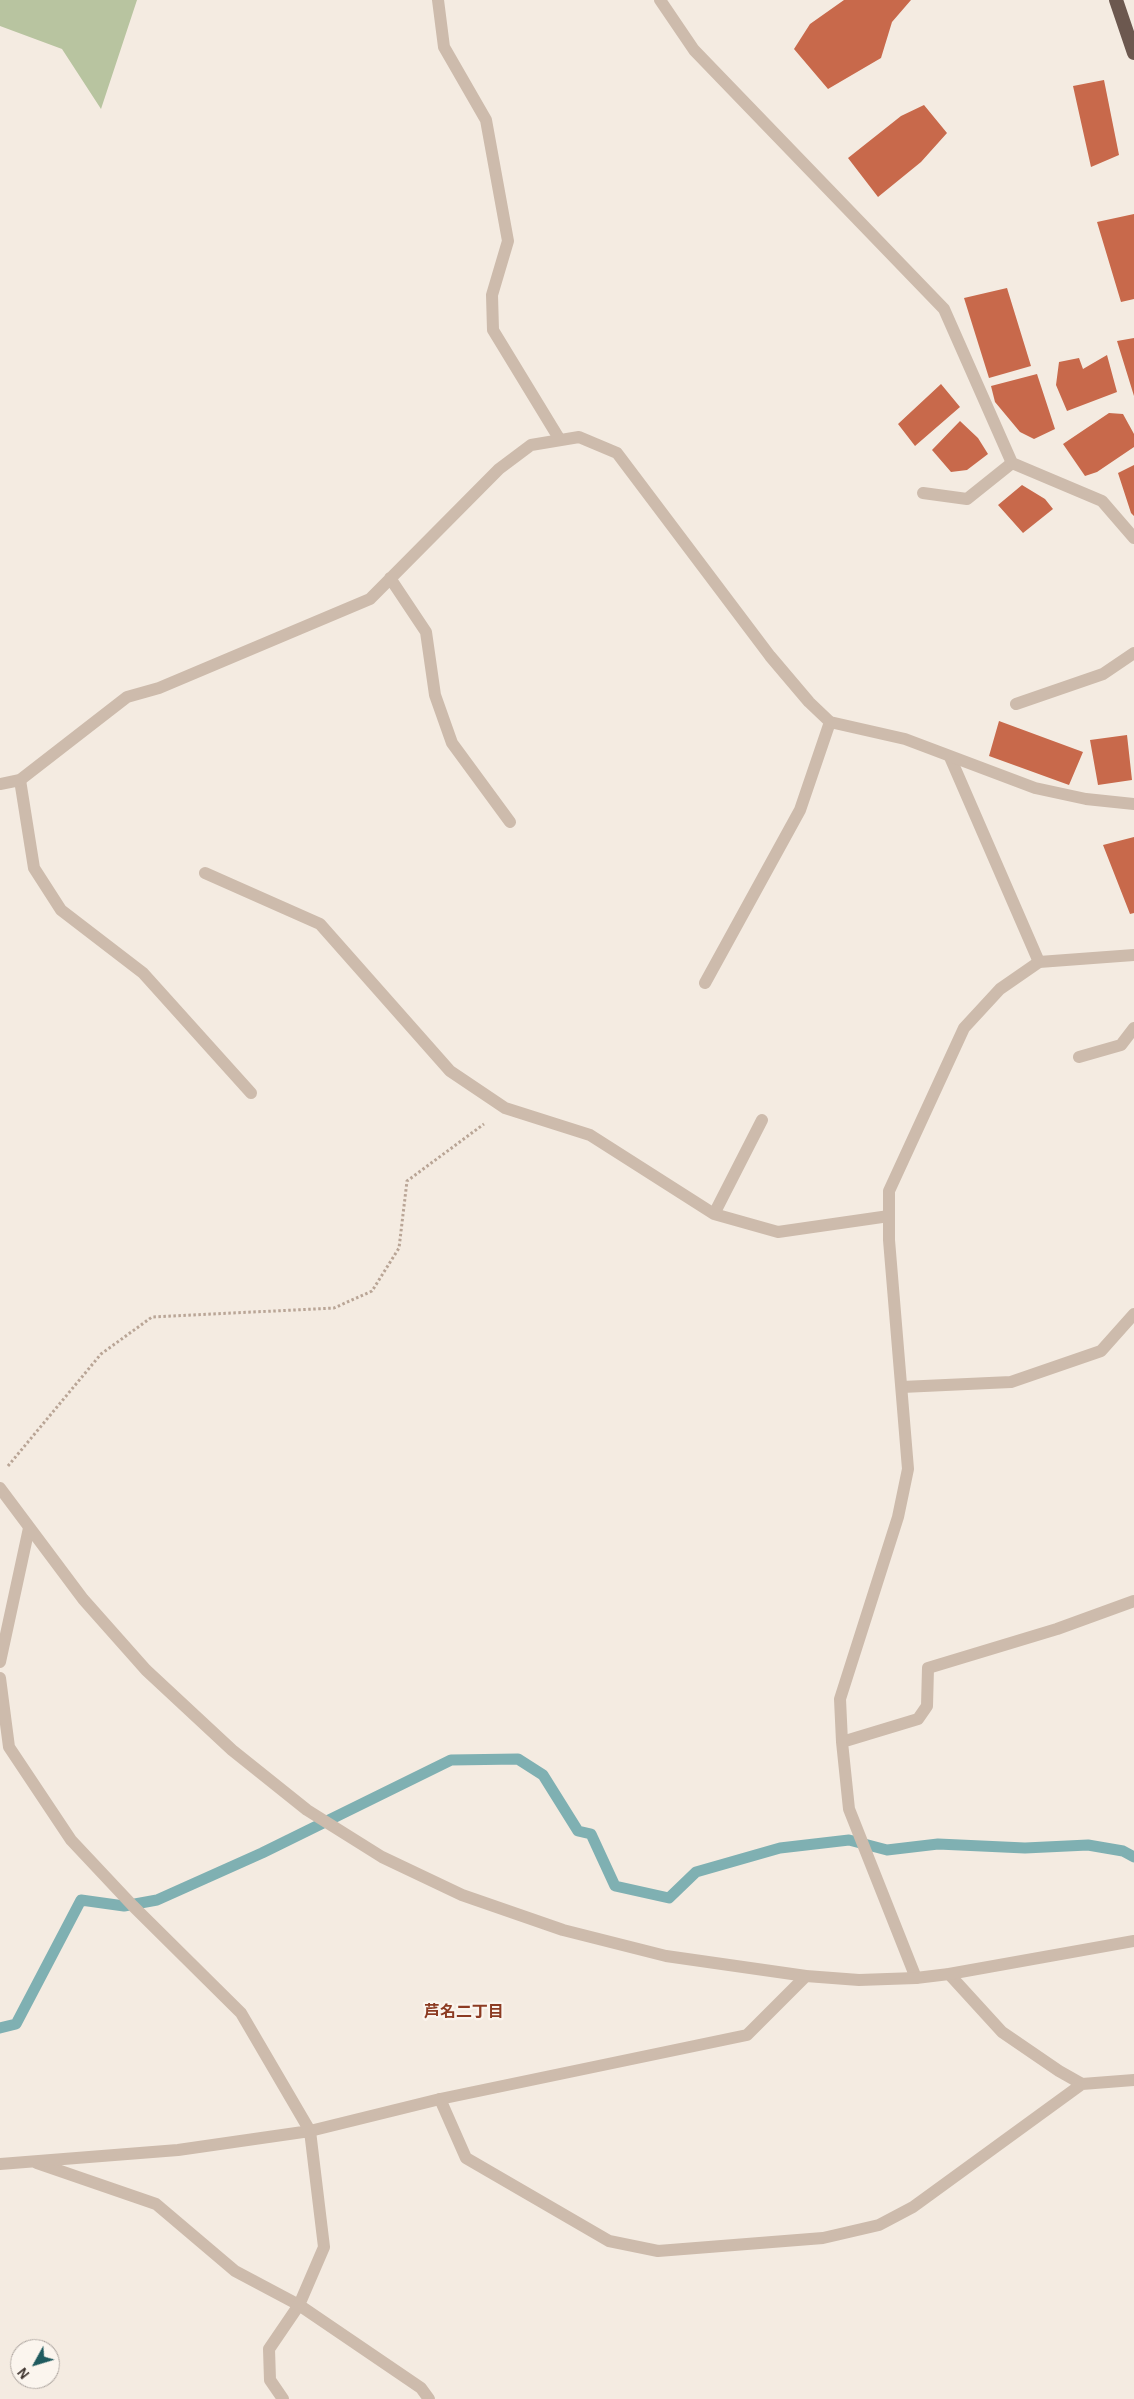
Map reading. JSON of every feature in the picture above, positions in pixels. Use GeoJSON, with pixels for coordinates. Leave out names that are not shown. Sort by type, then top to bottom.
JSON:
{"type":"FeatureCollection","features":[{"type":"Feature","properties":{"kind":"highway"},"geometry":{"type":"LineString","coordinates":[[1116,0],[1134,53]]}},
{"type":"Feature","properties":{"kind":"street"},"geometry":{"type":"LineString","coordinates":[[438,0],[444,48],[486,120],[508,241],[492,296],[493,330],[560,440]]}},
{"type":"Feature","properties":{"kind":"street"},"geometry":{"type":"LineString","coordinates":[[660,0],[694,50],[944,309],[1012,464],[1102,501],[1134,538]]}},
{"type":"Feature","properties":{"kind":"street"},"geometry":{"type":"LineString","coordinates":[[0,784],[20,780],[127,697],[159,688],[370,599],[499,468],[531,445],[579,437],[617,453],[770,656],[809,702],[830,722],[905,739],[1035,788],[1086,799],[1134,804]]}},
{"type":"Feature","properties":{"kind":"street"},"geometry":{"type":"LineString","coordinates":[[923,493],[967,499],[1012,464]]}},
{"type":"Feature","properties":{"kind":"street"},"geometry":{"type":"LineString","coordinates":[[390,578],[426,632],[436,695],[452,743],[510,822]]}},
{"type":"Feature","properties":{"kind":"street"},"geometry":{"type":"LineString","coordinates":[[1016,704],[1103,674],[1134,653]]}},
{"type":"Feature","properties":{"kind":"street"},"geometry":{"type":"LineString","coordinates":[[706,983],[800,810],[830,722]]}},
{"type":"Feature","properties":{"kind":"street"},"geometry":{"type":"LineString","coordinates":[[950,757],[1039,962]]}},
{"type":"Feature","properties":{"kind":"street"},"geometry":{"type":"LineString","coordinates":[[20,780],[34,868],[61,910],[142,973],[251,1093]]}},
{"type":"Feature","properties":{"kind":"street"},"geometry":{"type":"LineString","coordinates":[[205,873],[320,924],[450,1071],[505,1108],[590,1135],[714,1214],[746,1225],[778,1232],[889,1216]]}},
{"type":"Feature","properties":{"kind":"street"},"geometry":{"type":"LineString","coordinates":[[916,1978],[849,1809],[842,1742],[840,1699],[898,1517],[908,1469],[889,1240],[889,1190],[964,1028],[1000,988],[1039,962],[1134,955]]}},
{"type":"Feature","properties":{"kind":"street"},"geometry":{"type":"LineString","coordinates":[[1079,1057],[1121,1045],[1134,1028]]}},
{"type":"Feature","properties":{"kind":"street"},"geometry":{"type":"LineString","coordinates":[[714,1214],[762,1120]]}},
{"type":"Feature","properties":{"kind":"street"},"geometry":{"type":"LineString","coordinates":[[902,1387],[1011,1382],[1101,1351],[1134,1314]]}},
{"type":"Feature","properties":{"kind":"street"},"geometry":{"type":"LineString","coordinates":[[0,1488],[83,1599],[146,1670],[232,1750],[306,1810],[382,1856],[462,1895],[563,1930],[666,1956],[806,1976],[859,1980],[916,1978],[949,1974],[1134,1941]]}},
{"type":"Feature","properties":{"kind":"street"},"geometry":{"type":"LineString","coordinates":[[0,1662],[29,1528]]}},
{"type":"Feature","properties":{"kind":"street"},"geometry":{"type":"LineString","coordinates":[[842,1742],[918,1719],[928,1706],[928,1668],[1057,1629],[1134,1601]]}},
{"type":"Feature","properties":{"kind":"street"},"geometry":{"type":"LineString","coordinates":[[0,1678],[9,1747],[71,1840],[133,1906],[241,2013],[310,2131],[324,2247],[300,2305],[269,2349],[270,2380],[283,2399]]}},
{"type":"Feature","properties":{"kind":"street"},"geometry":{"type":"LineString","coordinates":[[949,1974],[1002,2032],[1082,2084]]}},
{"type":"Feature","properties":{"kind":"street"},"geometry":{"type":"LineString","coordinates":[[0,2164],[37,2163],[178,2150],[310,2131],[440,2099],[747,2034],[806,1976]]}},
{"type":"Feature","properties":{"kind":"street"},"geometry":{"type":"LineString","coordinates":[[440,2099],[466,2158],[609,2241],[658,2251],[823,2238],[879,2225],[913,2208],[1082,2084],[1134,2080]]}},
{"type":"Feature","properties":{"kind":"street"},"geometry":{"type":"LineString","coordinates":[[37,2163],[156,2204],[235,2271],[300,2305],[421,2388],[429,2399]]}},
{"type":"Feature","properties":{"kind":"path"},"geometry":{"type":"LineString","coordinates":[[6,1468],[101,1354],[152,1316],[334,1308],[372,1291],[399,1248],[407,1181],[505,1108]]}},
{"type":"Feature","properties":{"kind":"green space"},"geometry":{"type":"Polygon","coordinates":[[[0,0],[137,0],[101,109],[62,49],[0,26],[0,0]]]}},
{"type":"Feature","properties":{"kind":"building"},"geometry":{"type":"Polygon","coordinates":[[[844,0],[911,0],[892,22],[881,58],[828,89],[794,49],[810,24],[844,0]]]}},
{"type":"Feature","properties":{"kind":"building"},"geometry":{"type":"Polygon","coordinates":[[[1104,80],[1119,155],[1091,167],[1073,86],[1104,80]]]}},
{"type":"Feature","properties":{"kind":"building"},"geometry":{"type":"Polygon","coordinates":[[[924,105],[947,133],[921,162],[878,197],[848,158],[901,116],[924,105]]]}},
{"type":"Feature","properties":{"kind":"building"},"geometry":{"type":"Polygon","coordinates":[[[1134,214],[1134,299],[1121,302],[1097,222],[1134,214]]]}},
{"type":"Feature","properties":{"kind":"building"},"geometry":{"type":"Polygon","coordinates":[[[1007,288],[1031,366],[989,378],[964,298],[1007,288]]]}},
{"type":"Feature","properties":{"kind":"building"},"geometry":{"type":"Polygon","coordinates":[[[1134,338],[1134,396],[1117,341],[1134,338]]]}},
{"type":"Feature","properties":{"kind":"building"},"geometry":{"type":"Polygon","coordinates":[[[1107,355],[1117,392],[1067,411],[1056,385],[1059,362],[1079,358],[1083,369],[1107,355]]]}},
{"type":"Feature","properties":{"kind":"building"},"geometry":{"type":"Polygon","coordinates":[[[1037,374],[1055,429],[1034,439],[1020,432],[995,402],[991,386],[1037,374]]]}},
{"type":"Feature","properties":{"kind":"building"},"geometry":{"type":"Polygon","coordinates":[[[941,384],[960,407],[915,446],[898,424],[941,384]]]}},
{"type":"Feature","properties":{"kind":"building"},"geometry":{"type":"Polygon","coordinates":[[[1109,413],[1123,414],[1134,434],[1134,447],[1097,472],[1085,476],[1063,444],[1109,413]]]}},
{"type":"Feature","properties":{"kind":"building"},"geometry":{"type":"Polygon","coordinates":[[[960,421],[978,438],[988,454],[967,470],[951,472],[932,450],[960,421]]]}},
{"type":"Feature","properties":{"kind":"building"},"geometry":{"type":"Polygon","coordinates":[[[1134,465],[1134,516],[1131,513],[1118,473],[1134,465]]]}},
{"type":"Feature","properties":{"kind":"building"},"geometry":{"type":"Polygon","coordinates":[[[1022,485],[1045,499],[1053,509],[1023,533],[998,505],[1022,485]]]}},
{"type":"Feature","properties":{"kind":"building"},"geometry":{"type":"Polygon","coordinates":[[[999,721],[1083,752],[1069,785],[989,756],[999,721]]]}},
{"type":"Feature","properties":{"kind":"building"},"geometry":{"type":"Polygon","coordinates":[[[1127,735],[1132,780],[1098,785],[1090,740],[1127,735]]]}},
{"type":"Feature","properties":{"kind":"building"},"geometry":{"type":"Polygon","coordinates":[[[1134,837],[1134,913],[1130,914],[1103,845],[1134,837]]]}},
{"type":"Feature","properties":{"kind":"waterway"},"geometry":{"type":"LineString","coordinates":[[0,2028],[16,2024],[81,1900],[124,1906],[157,1900],[262,1853],[451,1760],[518,1759],[543,1775],[578,1831],[591,1834],[615,1886],[669,1898],[696,1872],[780,1848],[849,1840],[887,1850],[938,1844],[1025,1848],[1088,1845],[1123,1851],[1134,1857]]}},
{"type":"Feature","properties":{"kind":"district","name":"芦名二丁目"},"geometry":{"type":"Point","coordinates":[464,2012]}}]}
